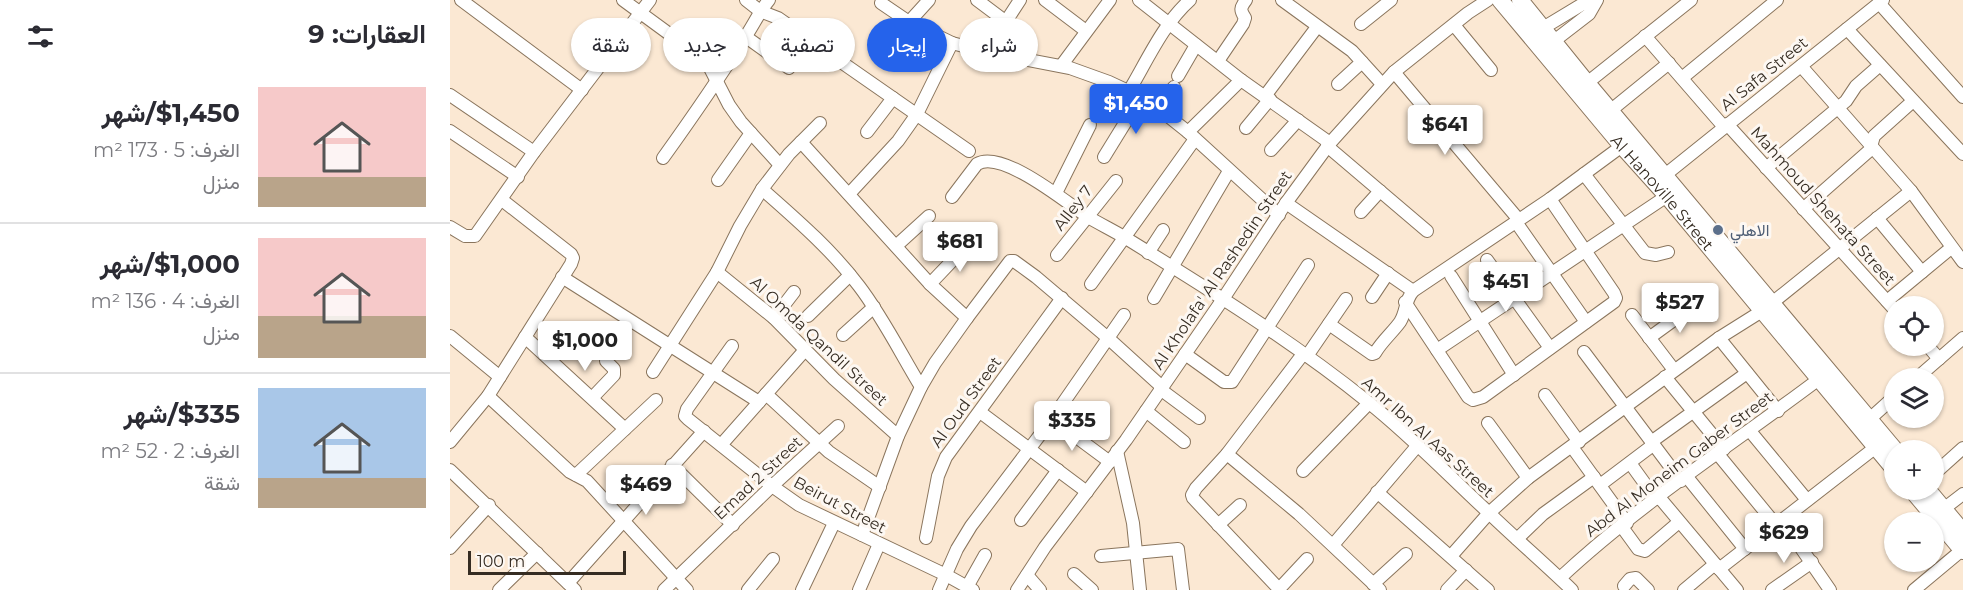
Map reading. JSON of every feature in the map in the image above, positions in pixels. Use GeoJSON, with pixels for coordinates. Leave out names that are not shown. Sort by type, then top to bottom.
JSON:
{"type":"FeatureCollection","features":[{"type":"Feature","properties":{"kind":"street"},"geometry":{"type":"LineString","coordinates":[[461,0],[582,90]]}},
{"type":"Feature","properties":{"kind":"street"},"geometry":{"type":"LineString","coordinates":[[623,0],[699,57],[710,68],[729,105],[780,165]]}},
{"type":"Feature","properties":{"kind":"street"},"geometry":{"type":"LineString","coordinates":[[450,227],[465,236],[475,236],[534,152],[650,0]]}},
{"type":"Feature","properties":{"kind":"street"},"geometry":{"type":"LineString","coordinates":[[746,0],[760,11],[778,18],[969,151]]}},
{"type":"Feature","properties":{"kind":"street"},"geometry":{"type":"LineString","coordinates":[[748,33],[769,0]]}},
{"type":"Feature","properties":{"kind":"street"},"geometry":{"type":"LineString","coordinates":[[913,18],[929,0]]}},
{"type":"Feature","properties":{"kind":"street"},"geometry":{"type":"LineString","coordinates":[[977,0],[1001,18]]}},
{"type":"Feature","properties":{"kind":"street"},"geometry":{"type":"LineString","coordinates":[[1007,18],[1020,0]]}},
{"type":"Feature","properties":{"kind":"street"},"geometry":{"type":"LineString","coordinates":[[1045,0],[1086,31]]}},
{"type":"Feature","properties":{"kind":"street"},"geometry":{"type":"LineString","coordinates":[[1061,66],[1110,0]]}},
{"type":"Feature","properties":{"kind":"street"},"geometry":{"type":"LineString","coordinates":[[1139,0],[1241,80],[1298,120],[1427,231]]}},
{"type":"Feature","properties":{"kind":"street"},"geometry":{"type":"LineString","coordinates":[[1129,91],[1177,12],[1190,0]]}},
{"type":"Feature","properties":{"kind":"street"},"geometry":{"type":"LineString","coordinates":[[1218,61],[1243,24],[1245,18],[1241,8],[1246,0]]}},
{"type":"Feature","properties":{"kind":"street"},"geometry":{"type":"LineString","coordinates":[[1282,0],[1353,51],[1382,84]]}},
{"type":"Feature","properties":{"kind":"street"},"geometry":{"type":"LineString","coordinates":[[1361,24],[1391,0]]}},
{"type":"Feature","properties":{"kind":"street","name":"Al Kholafa' Al Rashedin Street"},"geometry":{"type":"LineString","coordinates":[[1017,590],[1045,547],[1146,411],[1223,300],[1286,203],[1329,145],[1394,72],[1488,0]]}},
{"type":"Feature","properties":{"kind":"street","name":"Al Hanoville Street"},"geometry":{"type":"LineString","coordinates":[[1500,0],[1622,146],[1767,307],[1864,423],[1876,447],[1884,457]]}},
{"type":"Feature","properties":{"kind":"street","name":"Al Hanoville Street"},"geometry":{"type":"LineString","coordinates":[[1520,0],[1665,175],[1820,379],[1884,440]]}},
{"type":"Feature","properties":{"kind":"street"},"geometry":{"type":"LineString","coordinates":[[1543,28],[1581,5],[1597,0]]}},
{"type":"Feature","properties":{"kind":"street"},"geometry":{"type":"LineString","coordinates":[[1554,41],[1589,14],[1597,0]]}},
{"type":"Feature","properties":{"kind":"street"},"geometry":{"type":"LineString","coordinates":[[1587,83],[1691,0]]}},
{"type":"Feature","properties":{"kind":"street"},"geometry":{"type":"LineString","coordinates":[[1682,78],[1777,0]]}},
{"type":"Feature","properties":{"kind":"street"},"geometry":{"type":"LineString","coordinates":[[1877,2],[1963,97]]}},
{"type":"Feature","properties":{"kind":"street","name":"Al Safa Street"},"geometry":{"type":"LineString","coordinates":[[1665,175],[1847,29],[1877,2]]}},
{"type":"Feature","properties":{"kind":"street"},"geometry":{"type":"LineString","coordinates":[[881,3],[903,18]]}},
{"type":"Feature","properties":{"kind":"street"},"geometry":{"type":"LineString","coordinates":[[1454,25],[1491,70]]}},
{"type":"Feature","properties":{"kind":"street"},"geometry":{"type":"LineString","coordinates":[[1246,128],[1317,27]]}},
{"type":"Feature","properties":{"kind":"street"},"geometry":{"type":"LineString","coordinates":[[1847,29],[1963,154]]}},
{"type":"Feature","properties":{"kind":"street","name":"Mahmoud Shehata Street"},"geometry":{"type":"LineString","coordinates":[[1645,36],[1884,297]]}},
{"type":"Feature","properties":{"kind":"street"},"geometry":{"type":"LineString","coordinates":[[947,41],[959,45]]}},
{"type":"Feature","properties":{"kind":"street"},"geometry":{"type":"LineString","coordinates":[[849,194],[898,141],[917,114],[952,43]]}},
{"type":"Feature","properties":{"kind":"street"},"geometry":{"type":"LineString","coordinates":[[1157,107],[1176,81],[1196,45]]}},
{"type":"Feature","properties":{"kind":"street"},"geometry":{"type":"LineString","coordinates":[[1038,62],[1089,75],[1129,91],[1157,107],[1279,215]]}},
{"type":"Feature","properties":{"kind":"street"},"geometry":{"type":"LineString","coordinates":[[1338,84],[1362,62]]}},
{"type":"Feature","properties":{"kind":"street"},"geometry":{"type":"LineString","coordinates":[[1610,111],[1669,63]]}},
{"type":"Feature","properties":{"kind":"street"},"geometry":{"type":"LineString","coordinates":[[1766,168],[1846,101],[1859,83],[1880,65]]}},
{"type":"Feature","properties":{"kind":"street"},"geometry":{"type":"LineString","coordinates":[[1801,66],[1911,191],[1963,262]]}},
{"type":"Feature","properties":{"kind":"street"},"geometry":{"type":"LineString","coordinates":[[663,158],[708,95],[721,72]]}},
{"type":"Feature","properties":{"kind":"street"},"geometry":{"type":"LineString","coordinates":[[1394,72],[1517,221],[1586,322]]}},
{"type":"Feature","properties":{"kind":"street"},"geometry":{"type":"LineString","coordinates":[[1091,284],[1191,135],[1241,80]]}},
{"type":"Feature","properties":{"kind":"street"},"geometry":{"type":"LineString","coordinates":[[450,94],[534,152]]}},
{"type":"Feature","properties":{"kind":"street"},"geometry":{"type":"LineString","coordinates":[[1104,157],[1141,97]]}},
{"type":"Feature","properties":{"kind":"street"},"geometry":{"type":"LineString","coordinates":[[867,132],[893,98]]}},
{"type":"Feature","properties":{"kind":"street"},"geometry":{"type":"LineString","coordinates":[[1803,209],[1870,150],[1875,136],[1913,101]]}},
{"type":"Feature","properties":{"kind":"street"},"geometry":{"type":"LineString","coordinates":[[1271,150],[1298,120]]}},
{"type":"Feature","properties":{"kind":"street"},"geometry":{"type":"LineString","coordinates":[[653,372],[717,272],[740,225],[762,189],[780,165],[820,123]]}},
{"type":"Feature","properties":{"kind":"street"},"geometry":{"type":"LineString","coordinates":[[1056,194],[1090,124]]}},
{"type":"Feature","properties":{"kind":"street"},"geometry":{"type":"LineString","coordinates":[[450,131],[518,177]]}},
{"type":"Feature","properties":{"kind":"street"},"geometry":{"type":"LineString","coordinates":[[718,180],[751,133]]}},
{"type":"Feature","properties":{"kind":"street"},"geometry":{"type":"LineString","coordinates":[[801,142],[930,284],[967,318]]}},
{"type":"Feature","properties":{"kind":"street"},"geometry":{"type":"LineString","coordinates":[[1329,324],[1374,354],[1401,320],[1406,302],[1413,291],[1622,146]]}},
{"type":"Feature","properties":{"kind":"street","name":"Amr Ibn Al Aas Street"},"geometry":{"type":"LineString","coordinates":[[952,197],[977,164],[982,161],[996,163],[1033,178],[1088,216],[1223,300],[1305,355],[1369,403],[1418,445],[1571,590]]}},
{"type":"Feature","properties":{"kind":"street"},"geometry":{"type":"LineString","coordinates":[[1154,298],[1229,171]]}},
{"type":"Feature","properties":{"kind":"street"},"geometry":{"type":"LineString","coordinates":[[1584,174],[1645,252],[1656,255],[1668,252]]}},
{"type":"Feature","properties":{"kind":"street","name":"Alley 7"},"geometry":{"type":"LineString","coordinates":[[1057,255],[1116,181]]}},
{"type":"Feature","properties":{"kind":"street"},"geometry":{"type":"LineString","coordinates":[[762,189],[835,257],[850,275],[874,307],[921,387]]}},
{"type":"Feature","properties":{"kind":"street"},"geometry":{"type":"LineString","coordinates":[[1361,212],[1380,191]]}},
{"type":"Feature","properties":{"kind":"street"},"geometry":{"type":"LineString","coordinates":[[1450,556],[1489,513],[1528,478],[1719,338],[1767,307],[1911,191]]}},
{"type":"Feature","properties":{"kind":"street"},"geometry":{"type":"LineString","coordinates":[[1437,350],[1667,196]]}},
{"type":"Feature","properties":{"kind":"street"},"geometry":{"type":"LineString","coordinates":[[1406,302],[1468,397],[1473,400],[1483,397],[1514,375],[1614,302],[1616,298],[1550,198]]}},
{"type":"Feature","properties":{"kind":"street"},"geometry":{"type":"LineString","coordinates":[[450,442],[488,396],[573,258],[571,254],[502,200]]}},
{"type":"Feature","properties":{"kind":"street"},"geometry":{"type":"LineString","coordinates":[[1286,203],[1413,291]]}},
{"type":"Feature","properties":{"kind":"street"},"geometry":{"type":"LineString","coordinates":[[896,246],[929,216]]}},
{"type":"Feature","properties":{"kind":"street"},"geometry":{"type":"LineString","coordinates":[[1877,218],[1922,272]]}},
{"type":"Feature","properties":{"kind":"street"},"geometry":{"type":"LineString","coordinates":[[1148,253],[1163,230]]}},
{"type":"Feature","properties":{"kind":"street"},"geometry":{"type":"LineString","coordinates":[[930,284],[970,242]]}},
{"type":"Feature","properties":{"kind":"street"},"geometry":{"type":"LineString","coordinates":[[1899,296],[1922,272],[1951,248]]}},
{"type":"Feature","properties":{"kind":"street"},"geometry":{"type":"LineString","coordinates":[[1487,260],[1550,348]]}},
{"type":"Feature","properties":{"kind":"street"},"geometry":{"type":"LineString","coordinates":[[862,535],[898,436],[921,387],[935,363],[1010,261],[1014,261],[1062,298],[1162,388],[1199,418]]}},
{"type":"Feature","properties":{"kind":"street"},"geometry":{"type":"LineString","coordinates":[[1185,354],[1224,382],[1232,382],[1308,265]]}},
{"type":"Feature","properties":{"kind":"street","name":"Al Omda Qandil Street"},"geometry":{"type":"LineString","coordinates":[[717,272],[774,318],[842,387],[898,436]]}},
{"type":"Feature","properties":{"kind":"street"},"geometry":{"type":"LineString","coordinates":[[1372,297],[1388,273]]}},
{"type":"Feature","properties":{"kind":"street"},"geometry":{"type":"LineString","coordinates":[[808,316],[850,275]]}},
{"type":"Feature","properties":{"kind":"street"},"geometry":{"type":"LineString","coordinates":[[1450,276],[1514,375]]}},
{"type":"Feature","properties":{"kind":"street"},"geometry":{"type":"LineString","coordinates":[[562,277],[713,372],[763,398],[846,465],[879,487]]}},
{"type":"Feature","properties":{"kind":"street"},"geometry":{"type":"LineString","coordinates":[[774,318],[794,292]]}},
{"type":"Feature","properties":{"kind":"street","name":"Al Oud Street"},"geometry":{"type":"LineString","coordinates":[[926,538],[941,467],[951,449],[1062,298]]}},
{"type":"Feature","properties":{"kind":"street"},"geometry":{"type":"LineString","coordinates":[[1307,559],[1280,589],[1192,495],[1305,355],[1346,299]]}},
{"type":"Feature","properties":{"kind":"street"},"geometry":{"type":"LineString","coordinates":[[1649,338],[1693,306]]}},
{"type":"Feature","properties":{"kind":"street"},"geometry":{"type":"LineString","coordinates":[[843,335],[874,307]]}},
{"type":"Feature","properties":{"kind":"street"},"geometry":{"type":"LineString","coordinates":[[939,590],[967,532],[1052,419],[1124,315]]}},
{"type":"Feature","properties":{"kind":"street"},"geometry":{"type":"LineString","coordinates":[[1632,315],[1721,451],[1812,562],[1830,590]]}},
{"type":"Feature","properties":{"kind":"street"},"geometry":{"type":"LineString","coordinates":[[450,336],[500,377]]}},
{"type":"Feature","properties":{"kind":"street"},"geometry":{"type":"LineString","coordinates":[[525,337],[625,429]]}},
{"type":"Feature","properties":{"kind":"street"},"geometry":{"type":"LineString","coordinates":[[1719,338],[1778,411]]}},
{"type":"Feature","properties":{"kind":"street"},"geometry":{"type":"LineString","coordinates":[[1929,368],[1963,338]]}},
{"type":"Feature","properties":{"kind":"street"},"geometry":{"type":"LineString","coordinates":[[713,372],[732,346]]}},
{"type":"Feature","properties":{"kind":"street"},"geometry":{"type":"LineString","coordinates":[[721,445],[805,350]]}},
{"type":"Feature","properties":{"kind":"street"},"geometry":{"type":"LineString","coordinates":[[1584,352],[1652,444],[1745,549]]}},
{"type":"Feature","properties":{"kind":"street"},"geometry":{"type":"LineString","coordinates":[[592,398],[614,375],[614,369],[606,361]]}},
{"type":"Feature","properties":{"kind":"street","name":"Beirut Street"},"geometry":{"type":"LineString","coordinates":[[713,372],[685,412],[688,419],[799,505],[970,588]]}},
{"type":"Feature","properties":{"kind":"street"},"geometry":{"type":"LineString","coordinates":[[1517,539],[1543,514],[1630,463],[1694,412],[1747,374]]}},
{"type":"Feature","properties":{"kind":"street","name":"Abd Al Moneim Gaber Street"},"geometry":{"type":"LineString","coordinates":[[1560,578],[1658,498],[1820,379]]}},
{"type":"Feature","properties":{"kind":"street"},"geometry":{"type":"LineString","coordinates":[[1545,395],[1638,549],[1645,551],[1680,522]]}},
{"type":"Feature","properties":{"kind":"street"},"geometry":{"type":"LineString","coordinates":[[488,396],[570,472],[587,481],[687,590]]}},
{"type":"Feature","properties":{"kind":"street"},"geometry":{"type":"LineString","coordinates":[[576,476],[656,400]]}},
{"type":"Feature","properties":{"kind":"street"},"geometry":{"type":"LineString","coordinates":[[1304,471],[1369,403]]}},
{"type":"Feature","properties":{"kind":"street"},"geometry":{"type":"LineString","coordinates":[[1864,423],[1884,406]]}},
{"type":"Feature","properties":{"kind":"street"},"geometry":{"type":"LineString","coordinates":[[1146,411],[1185,442]]}},
{"type":"Feature","properties":{"kind":"street"},"geometry":{"type":"LineString","coordinates":[[980,412],[1087,492]]}},
{"type":"Feature","properties":{"kind":"street"},"geometry":{"type":"LineString","coordinates":[[1052,419],[1110,462]]}},
{"type":"Feature","properties":{"kind":"street"},"geometry":{"type":"LineString","coordinates":[[1488,423],[1528,478]]}},
{"type":"Feature","properties":{"kind":"street","name":"Emad 2 Street"},"geometry":{"type":"LineString","coordinates":[[664,590],[838,426]]}},
{"type":"Feature","properties":{"kind":"street"},"geometry":{"type":"LineString","coordinates":[[450,470],[489,505],[572,588],[623,520],[704,431]]}},
{"type":"Feature","properties":{"kind":"street"},"geometry":{"type":"LineString","coordinates":[[1750,431],[1807,500]]}},
{"type":"Feature","properties":{"kind":"street"},"geometry":{"type":"LineString","coordinates":[[1333,545],[1418,445]]}},
{"type":"Feature","properties":{"kind":"street"},"geometry":{"type":"LineString","coordinates":[[1684,590],[1745,549],[1876,447]]}},
{"type":"Feature","properties":{"kind":"street"},"geometry":{"type":"LineString","coordinates":[[1944,465],[1963,448]]}},
{"type":"Feature","properties":{"kind":"street"},"geometry":{"type":"LineString","coordinates":[[1117,452],[1129,499],[1140,590]]}},
{"type":"Feature","properties":{"kind":"street"},"geometry":{"type":"LineString","coordinates":[[1227,454],[1333,545],[1377,587],[1406,554]]}},
{"type":"Feature","properties":{"kind":"street"},"geometry":{"type":"LineString","coordinates":[[1630,463],[1737,590]]}},
{"type":"Feature","properties":{"kind":"street"},"geometry":{"type":"LineString","coordinates":[[672,465],[733,525]]}},
{"type":"Feature","properties":{"kind":"street"},"geometry":{"type":"LineString","coordinates":[[1021,520],[1058,470]]}},
{"type":"Feature","properties":{"kind":"street"},"geometry":{"type":"LineString","coordinates":[[1377,492],[1488,590]]}},
{"type":"Feature","properties":{"kind":"street"},"geometry":{"type":"LineString","coordinates":[[1940,512],[1963,494]]}},
{"type":"Feature","properties":{"kind":"street"},"geometry":{"type":"LineString","coordinates":[[1924,500],[1938,512]]}},
{"type":"Feature","properties":{"kind":"street"},"geometry":{"type":"LineString","coordinates":[[450,548],[489,505]]}},
{"type":"Feature","properties":{"kind":"street"},"geometry":{"type":"LineString","coordinates":[[1218,525],[1240,505]]}},
{"type":"Feature","properties":{"kind":"street"},"geometry":{"type":"LineString","coordinates":[[1944,517],[1963,532]]}},
{"type":"Feature","properties":{"kind":"street"},"geometry":{"type":"LineString","coordinates":[[1914,590],[1963,551],[1944,521]]}},
{"type":"Feature","properties":{"kind":"street"},"geometry":{"type":"LineString","coordinates":[[802,590],[834,523]]}},
{"type":"Feature","properties":{"kind":"street"},"geometry":{"type":"LineString","coordinates":[[859,590],[879,544]]}},
{"type":"Feature","properties":{"kind":"street"},"geometry":{"type":"LineString","coordinates":[[1101,556],[1178,549],[1183,590]]}},
{"type":"Feature","properties":{"kind":"street"},"geometry":{"type":"LineString","coordinates":[[499,590],[537,553]]}},
{"type":"Feature","properties":{"kind":"street"},"geometry":{"type":"LineString","coordinates":[[970,588],[985,555]]}},
{"type":"Feature","properties":{"kind":"street"},"geometry":{"type":"LineString","coordinates":[[748,590],[772,559]]}},
{"type":"Feature","properties":{"kind":"street"},"geometry":{"type":"LineString","coordinates":[[1772,590],[1812,562]]}},
{"type":"Feature","properties":{"kind":"street"},"geometry":{"type":"LineString","coordinates":[[1447,590],[1466,570]]}},
{"type":"Feature","properties":{"kind":"street"},"geometry":{"type":"LineString","coordinates":[[1074,574],[1092,590]]}},
{"type":"Feature","properties":{"kind":"street"},"geometry":{"type":"LineString","coordinates":[[1027,575],[1040,590]]}},
{"type":"Feature","properties":{"kind":"street"},"geometry":{"type":"LineString","coordinates":[[1624,586],[1630,579],[1636,578],[1648,590]]}},
{"type":"Feature","properties":{"kind":"place","name":"الاهلي"},"geometry":{"type":"Point","coordinates":[1718,230]}}]}
